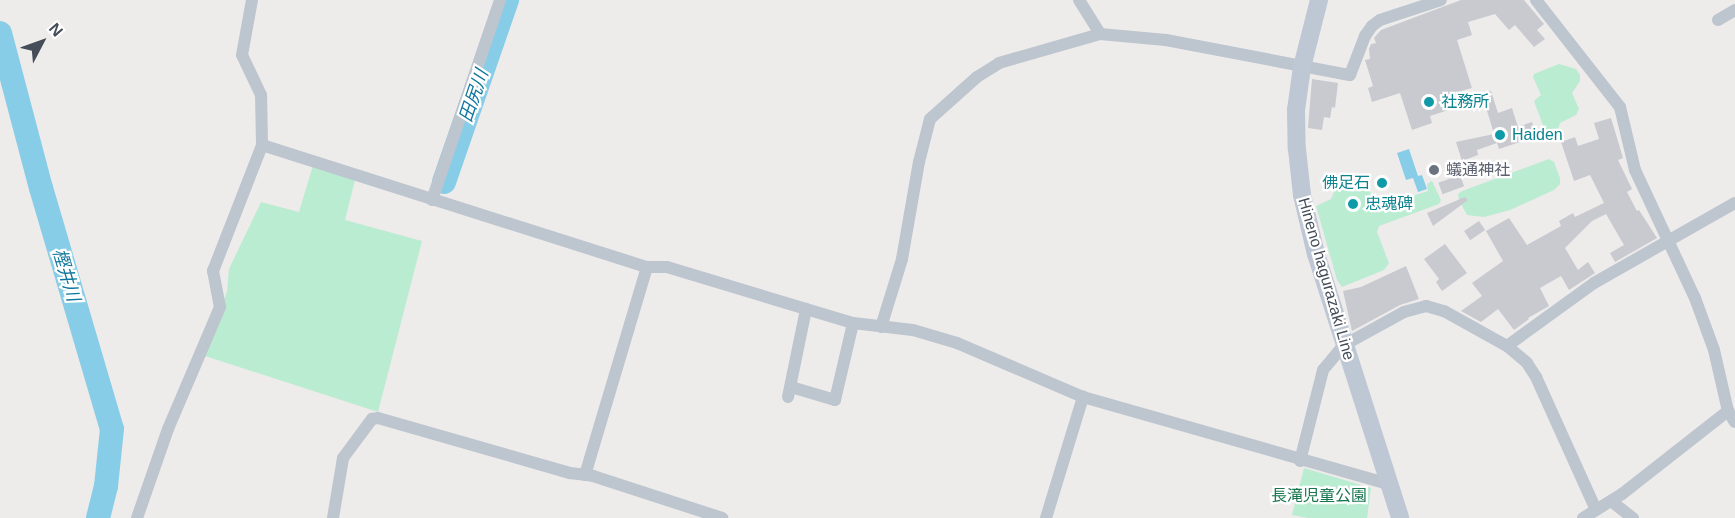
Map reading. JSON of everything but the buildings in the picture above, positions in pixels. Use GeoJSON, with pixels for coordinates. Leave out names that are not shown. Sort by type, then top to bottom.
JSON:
{"type":"FeatureCollection","features":[{"type":"Feature","properties":{"kind":"main road","name":"Hineno hagurazaki Line"},"geometry":{"type":"LineString","coordinates":[[1319,0],[1302,67],[1296,110],[1302,195],[1316,254],[1400,518]]}},
{"type":"Feature","properties":{"kind":"street"},"geometry":{"type":"LineString","coordinates":[[137,518],[168,429],[220,307],[213,271],[262,145],[261,95],[242,55],[252,0]]}},
{"type":"Feature","properties":{"kind":"street"},"geometry":{"type":"LineString","coordinates":[[432,200],[500,0]]}},
{"type":"Feature","properties":{"kind":"street"},"geometry":{"type":"LineString","coordinates":[[1079,0],[1100,34]]}},
{"type":"Feature","properties":{"kind":"street"},"geometry":{"type":"LineString","coordinates":[[881,327],[902,258],[919,162],[930,119],[977,77],[999,63],[1100,34],[1166,40],[1350,75],[1365,36],[1372,26],[1380,20],[1441,0]]}},
{"type":"Feature","properties":{"kind":"street"},"geometry":{"type":"LineString","coordinates":[[1536,0],[1620,107],[1635,170],[1695,298],[1732,411],[1611,501],[1583,518]]}},
{"type":"Feature","properties":{"kind":"street"},"geometry":{"type":"LineString","coordinates":[[1719,20],[1735,10]]}},
{"type":"Feature","properties":{"kind":"street"},"geometry":{"type":"LineString","coordinates":[[262,145],[647,267],[667,267],[853,323],[913,330],[957,343],[1083,397],[1300,461],[1389,484]]}},
{"type":"Feature","properties":{"kind":"street"},"geometry":{"type":"LineString","coordinates":[[1507,346],[1582,291],[1735,203]]}},
{"type":"Feature","properties":{"kind":"street"},"geometry":{"type":"LineString","coordinates":[[585,475],[647,267]]}},
{"type":"Feature","properties":{"kind":"street"},"geometry":{"type":"LineString","coordinates":[[1300,461],[1323,370],[1344,345],[1404,312],[1426,306],[1444,311],[1507,346],[1527,363],[1536,376],[1596,510]]}},
{"type":"Feature","properties":{"kind":"street"},"geometry":{"type":"LineString","coordinates":[[806,309],[789,392],[835,400],[853,323]]}},
{"type":"Feature","properties":{"kind":"street"},"geometry":{"type":"LineString","coordinates":[[1046,518],[1083,397]]}},
{"type":"Feature","properties":{"kind":"street"},"geometry":{"type":"LineString","coordinates":[[333,518],[343,458],[372,419],[378,418],[585,475],[722,518]]}},
{"type":"Feature","properties":{"kind":"street"},"geometry":{"type":"LineString","coordinates":[[1611,501],[1633,518]]}},
{"type":"Feature","properties":{"kind":"green space"},"geometry":{"type":"Polygon","coordinates":[[[1559,64],[1576,69],[1580,75],[1580,81],[1572,93],[1579,109],[1576,115],[1560,123],[1555,138],[1549,142],[1534,101],[1541,95],[1533,77],[1534,74],[1559,64]]]}},
{"type":"Feature","properties":{"kind":"green space"},"geometry":{"type":"Polygon","coordinates":[[[1549,159],[1554,162],[1560,178],[1560,184],[1554,190],[1510,210],[1484,217],[1467,215],[1459,200],[1458,194],[1462,191],[1549,159]]]}},
{"type":"Feature","properties":{"kind":"green space"},"geometry":{"type":"Polygon","coordinates":[[[313,165],[355,180],[345,220],[422,241],[378,412],[205,356],[227,291],[229,269],[261,202],[299,212],[313,165]]]}},
{"type":"Feature","properties":{"kind":"green space"},"geometry":{"type":"Polygon","coordinates":[[[1361,181],[1365,182],[1381,212],[1396,204],[1405,207],[1410,204],[1412,196],[1428,191],[1427,184],[1432,181],[1441,200],[1439,204],[1379,226],[1377,232],[1389,263],[1384,270],[1342,287],[1337,280],[1316,206],[1331,199],[1335,190],[1361,181]]]}},
{"type":"Feature","properties":{"kind":"green space","name":"長滝児童公園"},"geometry":{"type":"Polygon","coordinates":[[[1304,468],[1371,488],[1367,518],[1308,518],[1292,515],[1304,468]]]}},
{"type":"Feature","properties":{"kind":"water"},"geometry":{"type":"Polygon","coordinates":[[[1409,149],[1418,176],[1422,175],[1427,189],[1418,192],[1413,178],[1406,180],[1397,153],[1409,149]]]}},
{"type":"Feature","properties":{"kind":"waterway","name":"田尻川"},"geometry":{"type":"LineString","coordinates":[[444,182],[507,0]]}},
{"type":"Feature","properties":{"kind":"waterway","name":"樫井川"},"geometry":{"type":"LineString","coordinates":[[0,33],[41,188],[112,429],[106,486],[98,518]]}},
{"type":"Feature","properties":{"kind":"place","name":"社務所"},"geometry":{"type":"Point","coordinates":[1429,102]}},
{"type":"Feature","properties":{"kind":"place","name":"Haiden"},"geometry":{"type":"Point","coordinates":[1500,135]}},
{"type":"Feature","properties":{"kind":"place","name":"蟻通神社"},"geometry":{"type":"Point","coordinates":[1434,170]}},
{"type":"Feature","properties":{"kind":"place","name":"佛足石"},"geometry":{"type":"Point","coordinates":[1382,183]}},
{"type":"Feature","properties":{"kind":"place","name":"忠魂碑"},"geometry":{"type":"Point","coordinates":[1353,204]}}]}
